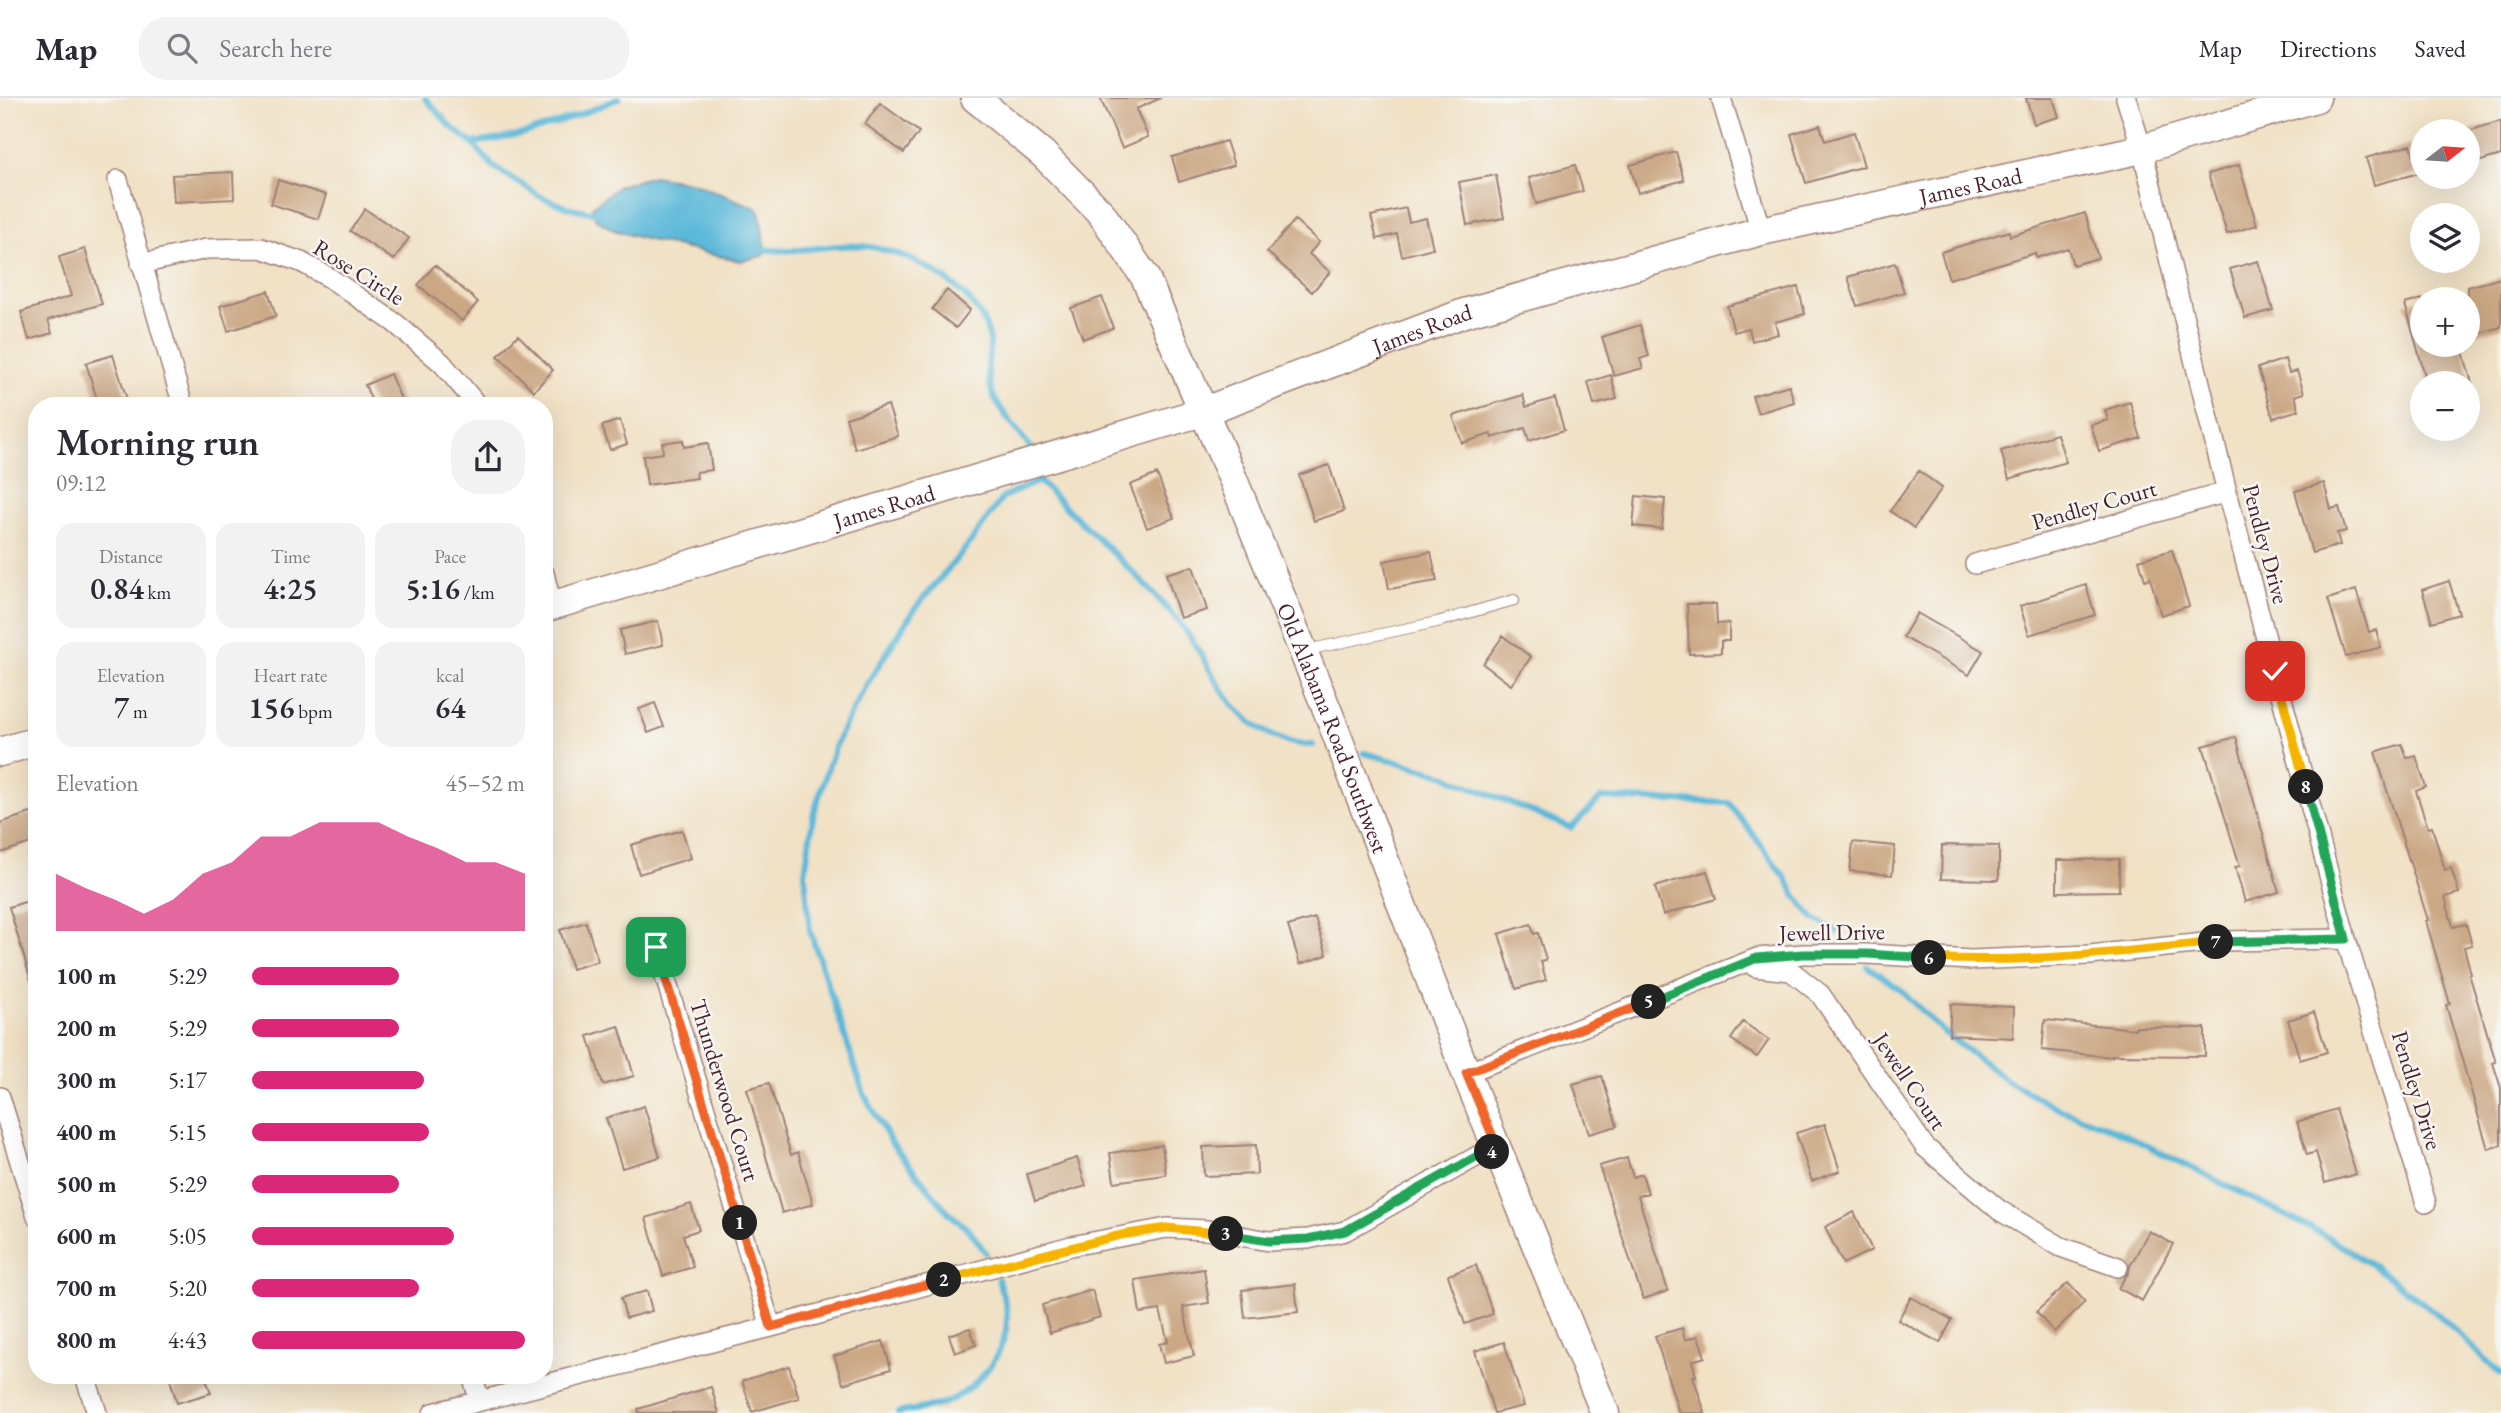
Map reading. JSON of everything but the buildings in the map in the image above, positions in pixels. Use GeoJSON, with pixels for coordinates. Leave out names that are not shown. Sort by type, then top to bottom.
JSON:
{"type":"FeatureCollection","features":[{"type":"Feature","properties":{"kind":"street","name":"Old Alabama Road Southwest"},"geometry":{"type":"LineString","coordinates":[[975,98],[1043,154],[1101,213],[1144,277],[1233,480],[1301,652],[1328,712],[1466,1073],[1605,1413]]}},
{"type":"Feature","properties":{"kind":"street"},"geometry":{"type":"LineString","coordinates":[[1721,98],[1760,231]]}},
{"type":"Feature","properties":{"kind":"street","name":"Pendley Drive"},"geometry":{"type":"LineString","coordinates":[[2126,98],[2346,939],[2426,1203]]}},
{"type":"Feature","properties":{"kind":"street","name":"James Road"},"geometry":{"type":"LineString","coordinates":[[553,606],[1202,412],[1464,313],[1760,231],[2141,149],[2316,98]]}},
{"type":"Feature","properties":{"kind":"street"},"geometry":{"type":"LineString","coordinates":[[118,180],[180,397]]}},
{"type":"Feature","properties":{"kind":"street","name":"Rose Circle"},"geometry":{"type":"LineString","coordinates":[[141,264],[205,250],[261,248],[301,262],[330,278],[395,323],[442,363],[470,397]]}},
{"type":"Feature","properties":{"kind":"street","name":"Pendley Court"},"geometry":{"type":"LineString","coordinates":[[1975,564],[2227,492]]}},
{"type":"Feature","properties":{"kind":"street"},"geometry":{"type":"LineString","coordinates":[[0,752],[28,744]]}},
{"type":"Feature","properties":{"kind":"street","name":"Jewell Drive"},"geometry":{"type":"LineString","coordinates":[[1466,1073],[1757,958],[1803,954],[1867,954],[1970,960],[2090,955],[2223,941],[2346,939]]}},
{"type":"Feature","properties":{"kind":"street","name":"Thunderwood Court"},"geometry":{"type":"LineString","coordinates":[[656,947],[771,1327]]}},
{"type":"Feature","properties":{"kind":"street","name":"Jewell Court"},"geometry":{"type":"LineString","coordinates":[[1742,965],[1791,971],[1820,994],[1925,1147],[1998,1210],[2061,1247],[2118,1267]]}},
{"type":"Feature","properties":{"kind":"street"},"geometry":{"type":"LineString","coordinates":[[0,1097],[28,1188]]}},
{"type":"Feature","properties":{"kind":"street"},"geometry":{"type":"LineString","coordinates":[[553,1382],[1121,1235],[1167,1228],[1207,1230],[1269,1241],[1308,1239],[1345,1231],[1481,1154],[1499,1151]]}},
{"type":"Feature","properties":{"kind":"street"},"geometry":{"type":"LineString","coordinates":[[88,1384],[97,1413]]}},
{"type":"Feature","properties":{"kind":"street"},"geometry":{"type":"LineString","coordinates":[[475,1384],[480,1401]]}},
{"type":"Feature","properties":{"kind":"street"},"geometry":{"type":"LineString","coordinates":[[433,1413],[547,1384]]}},
{"type":"Feature","properties":{"kind":"lane"},"geometry":{"type":"LineString","coordinates":[[1301,652],[1437,622],[1514,600]]}},
{"type":"Feature","properties":{"kind":"water"},"geometry":{"type":"Polygon","coordinates":[[[653,176],[694,183],[754,207],[759,211],[766,253],[740,261],[641,238],[614,230],[596,219],[592,207],[619,186],[653,176]]]}},
{"type":"Feature","properties":{"kind":"waterway"},"geometry":{"type":"LineString","coordinates":[[425,98],[450,126],[472,143],[493,166],[541,197],[567,207],[600,214]]}},
{"type":"Feature","properties":{"kind":"waterway"},"geometry":{"type":"LineString","coordinates":[[472,143],[510,137],[547,126],[619,98]]}},
{"type":"Feature","properties":{"kind":"waterway"},"geometry":{"type":"LineString","coordinates":[[758,248],[789,250],[866,246],[915,261],[949,282],[976,308],[985,324],[990,341],[988,372],[992,392],[1003,412],[1030,447],[1032,454]]}},
{"type":"Feature","properties":{"kind":"waterway"},"geometry":{"type":"LineString","coordinates":[[1035,468],[1039,481],[1128,567],[1178,621],[1217,683],[1245,717],[1276,737],[1313,745]]}},
{"type":"Feature","properties":{"kind":"waterway"},"geometry":{"type":"LineString","coordinates":[[986,1253],[970,1231],[948,1212],[892,1144],[864,1094],[810,931],[805,873],[813,816],[830,761],[840,734],[867,684],[914,610],[969,544],[1003,497],[1039,481]]}},
{"type":"Feature","properties":{"kind":"waterway"},"geometry":{"type":"LineString","coordinates":[[1364,753],[1438,773],[1571,828],[1601,798],[1729,803],[1813,918],[1838,932]]}},
{"type":"Feature","properties":{"kind":"waterway"},"geometry":{"type":"LineString","coordinates":[[1867,966],[1901,990],[1942,1031],[2011,1083],[2061,1110],[2116,1130],[2271,1208],[2322,1234],[2372,1265],[2440,1316],[2501,1374]]}},
{"type":"Feature","properties":{"kind":"waterway"},"geometry":{"type":"LineString","coordinates":[[898,1413],[932,1407],[951,1400],[963,1393],[994,1361],[1005,1334],[1007,1320],[998,1279]]}},
{"type":"Feature","properties":{"kind":"route"},"geometry":{"type":"LineString","coordinates":[[656,947],[771,1327],[1121,1235],[1167,1228],[1207,1230],[1269,1241],[1308,1239],[1345,1231],[1481,1154],[1499,1151],[1466,1073],[1757,958],[1803,954],[1867,954],[1970,960],[2090,955],[2223,941],[2346,939],[2275,671]]}}]}
